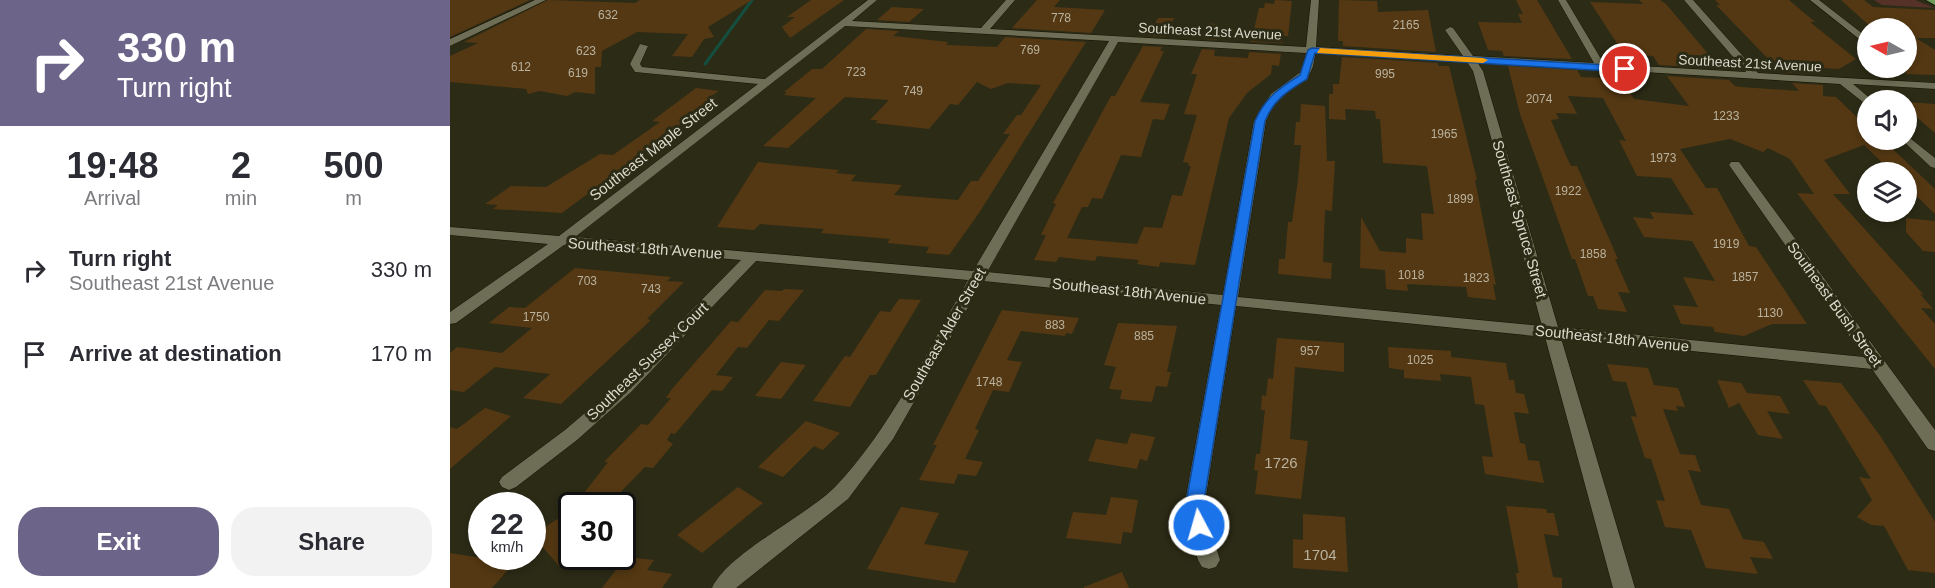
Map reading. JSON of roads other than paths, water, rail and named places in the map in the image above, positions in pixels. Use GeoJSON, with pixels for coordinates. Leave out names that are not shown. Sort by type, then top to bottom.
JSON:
{"type":"FeatureCollection","features":[{"type":"Feature","properties":{"kind":"main road"},"geometry":{"type":"LineString","coordinates":[[1930,0],[1935,2]]}},
{"type":"Feature","properties":{"kind":"street"},"geometry":{"type":"LineString","coordinates":[[450,43],[542,0]]}},
{"type":"Feature","properties":{"kind":"street","name":"Southeast Maple Street"},"geometry":{"type":"LineString","coordinates":[[450,319],[560,242],[873,0]]}},
{"type":"Feature","properties":{"kind":"street"},"geometry":{"type":"LineString","coordinates":[[983,31],[1011,0]]}},
{"type":"Feature","properties":{"kind":"street"},"geometry":{"type":"LineString","coordinates":[[1209,560],[1194,508],[1260,121],[1267,105],[1278,93],[1304,77],[1312,50],[1315,0]]}},
{"type":"Feature","properties":{"kind":"street"},"geometry":{"type":"LineString","coordinates":[[1562,0],[1601,67]]}},
{"type":"Feature","properties":{"kind":"street"},"geometry":{"type":"LineString","coordinates":[[1688,0],[1756,76]]}},
{"type":"Feature","properties":{"kind":"street"},"geometry":{"type":"LineString","coordinates":[[1814,0],[1857,34]]}},
{"type":"Feature","properties":{"kind":"street","name":"Southeast 21st Avenue"},"geometry":{"type":"LineString","coordinates":[[844,23],[1935,86]]}},
{"type":"Feature","properties":{"kind":"street","name":"Southeast Spruce Street"},"geometry":{"type":"LineString","coordinates":[[1450,30],[1478,71],[1624,588]]}},
{"type":"Feature","properties":{"kind":"street","name":"Southeast Alder Street"},"geometry":{"type":"LineString","coordinates":[[723,588],[734,575],[841,493],[887,434],[1115,39]]}},
{"type":"Feature","properties":{"kind":"street"},"geometry":{"type":"LineString","coordinates":[[643,46],[635,64],[639,70],[767,82]]}},
{"type":"Feature","properties":{"kind":"street"},"geometry":{"type":"LineString","coordinates":[[1844,82],[1857,93]]}},
{"type":"Feature","properties":{"kind":"street"},"geometry":{"type":"LineString","coordinates":[[1917,148],[1935,164]]}},
{"type":"Feature","properties":{"kind":"street","name":"Southeast Bush Street"},"geometry":{"type":"LineString","coordinates":[[1735,165],[1935,444]]}},
{"type":"Feature","properties":{"kind":"street","name":"Southeast 18th Avenue"},"geometry":{"type":"LineString","coordinates":[[450,231],[978,276],[1879,364]]}},
{"type":"Feature","properties":{"kind":"street","name":"Southeast Sussex Court"},"geometry":{"type":"LineString","coordinates":[[508,482],[571,435],[625,388],[753,256]]}},
{"type":"Feature","properties":{"kind":"waterway"},"geometry":{"type":"LineString","coordinates":[[705,64],[752,0]]}}]}
